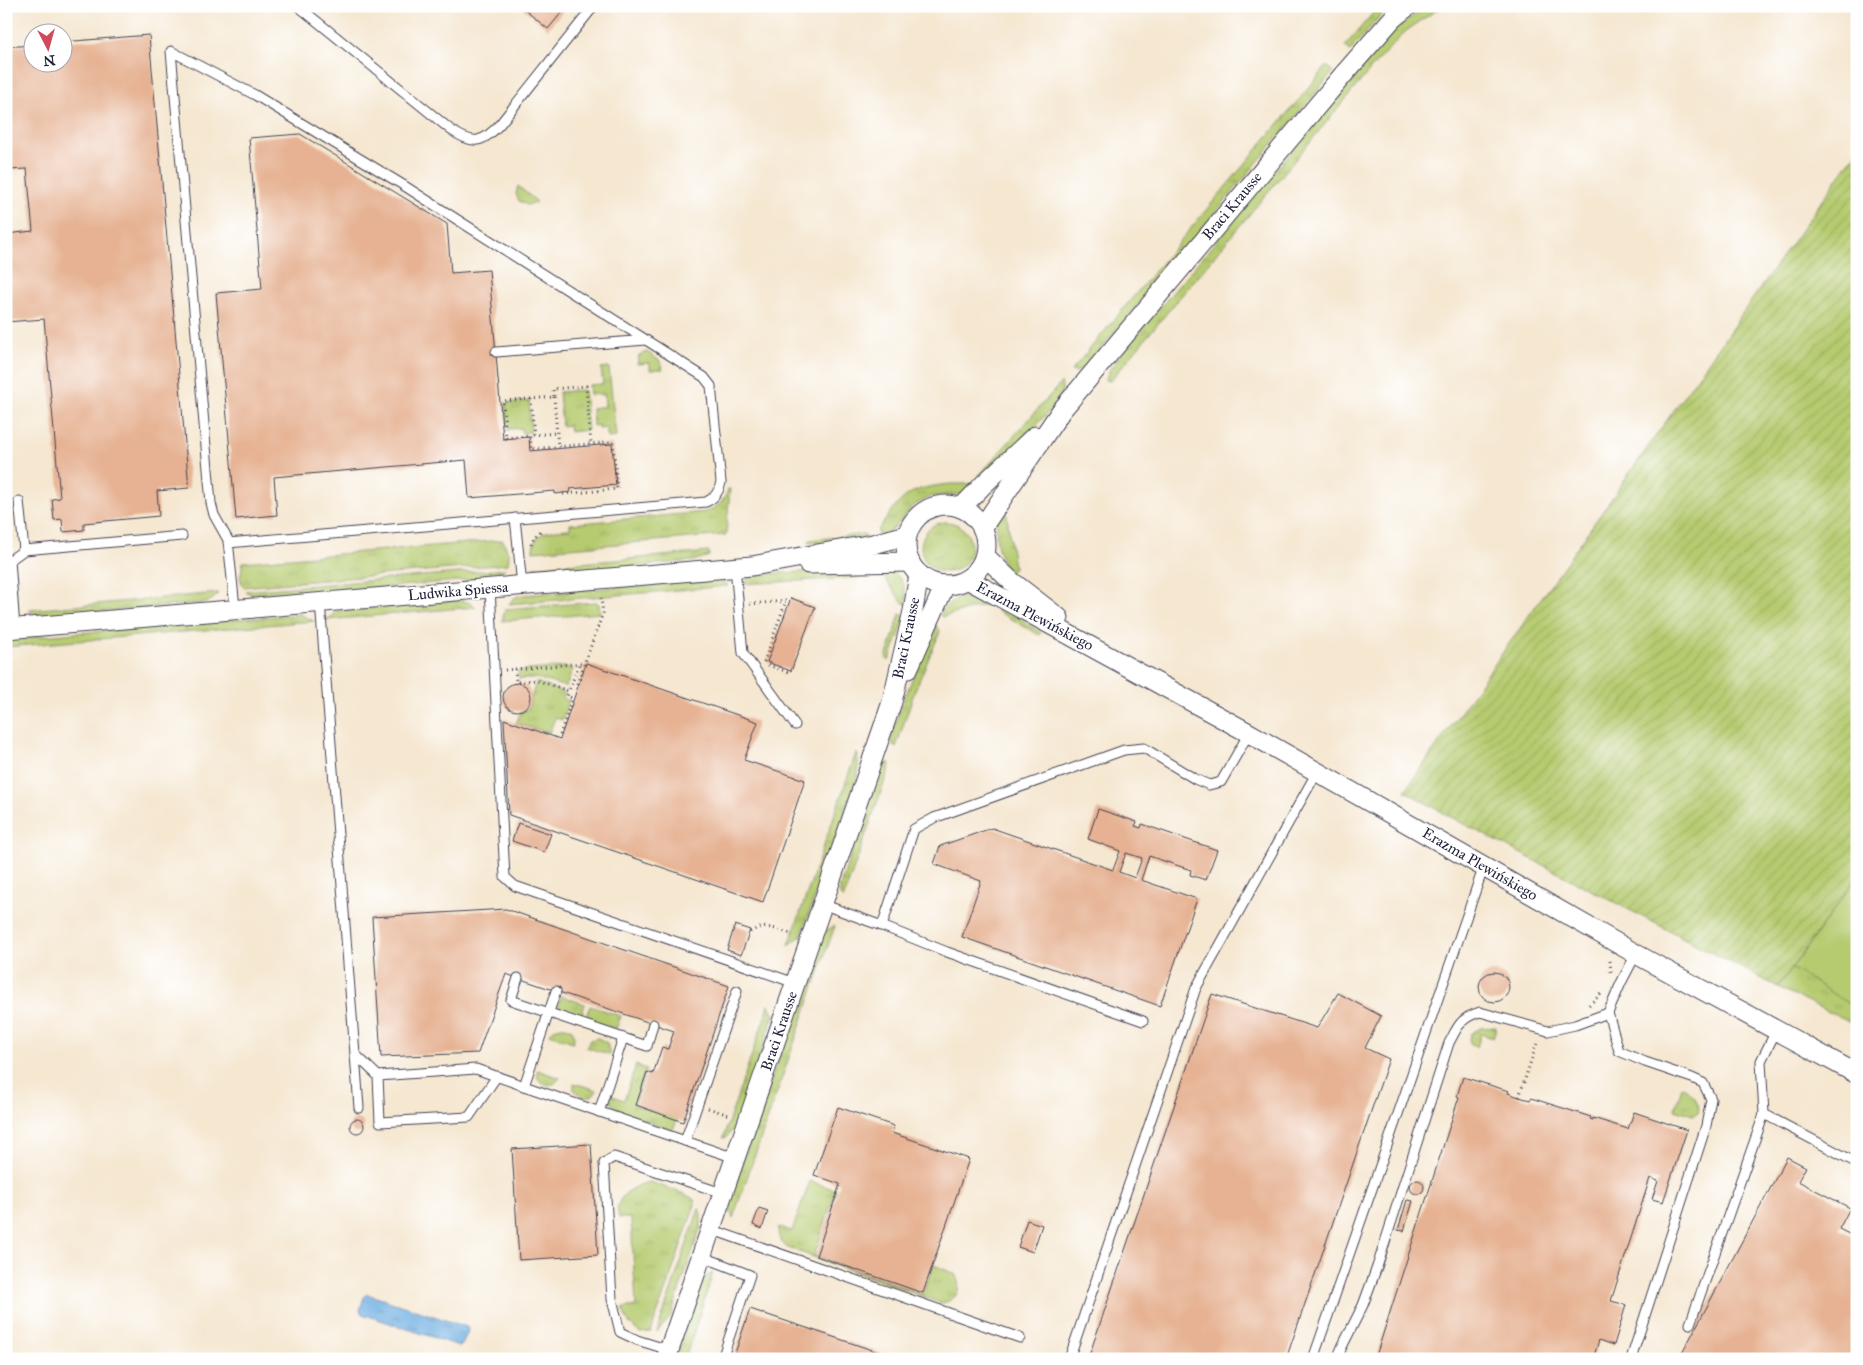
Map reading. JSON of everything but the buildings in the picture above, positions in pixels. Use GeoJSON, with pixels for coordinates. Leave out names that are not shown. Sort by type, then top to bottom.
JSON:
{"type":"FeatureCollection","features":[{"type":"Feature","properties":{"kind":"street","name":"Braci Krausse"},"geometry":{"type":"LineString","coordinates":[[982,528],[1061,411],[1343,75],[1393,18],[1408,6]]}},
{"type":"Feature","properties":{"kind":"street","name":"Braci Krausse"},"geometry":{"type":"LineString","coordinates":[[961,508],[1061,411]]}},
{"type":"Feature","properties":{"kind":"street"},"geometry":{"type":"LineString","coordinates":[[743,566],[914,568],[936,584],[960,583],[978,570],[984,556],[986,542],[982,528],[974,516],[961,508],[942,505],[924,512],[911,526],[907,535],[906,544],[914,568]]}},
{"type":"Feature","properties":{"kind":"street","name":"Ludwika Spiessa"},"geometry":{"type":"LineString","coordinates":[[10,628],[743,566],[873,544],[907,535]]}},
{"type":"Feature","properties":{"kind":"street","name":"Erazma Plewińskiego"},"geometry":{"type":"LineString","coordinates":[[984,556],[1011,581],[1104,653]]}},
{"type":"Feature","properties":{"kind":"street","name":"Braci Krausse"},"geometry":{"type":"LineString","coordinates":[[892,702],[913,611],[914,568]]}},
{"type":"Feature","properties":{"kind":"street","name":"Erazma Plewińskiego"},"geometry":{"type":"LineString","coordinates":[[967,579],[1249,733],[1636,954],[1857,1074]]}},
{"type":"Feature","properties":{"kind":"street","name":"Braci Krausse"},"geometry":{"type":"LineString","coordinates":[[667,1354],[892,702],[945,585]]}},
{"type":"Feature","properties":{"kind":"lane"},"geometry":{"type":"LineString","coordinates":[[298,6],[450,130],[462,138],[477,141],[491,134],[500,124],[594,6]]}},
{"type":"Feature","properties":{"kind":"lane"},"geometry":{"type":"LineString","coordinates":[[228,544],[706,502],[718,493],[720,476],[711,386],[704,377],[403,185],[255,95],[171,51],[211,503],[214,515],[221,525],[228,544],[235,608]]}},
{"type":"Feature","properties":{"kind":"lane"},"geometry":{"type":"LineString","coordinates":[[496,352],[646,340]]}},
{"type":"Feature","properties":{"kind":"lane"},"geometry":{"type":"LineString","coordinates":[[19,501],[24,550]]}},
{"type":"Feature","properties":{"kind":"lane"},"geometry":{"type":"LineString","coordinates":[[515,518],[522,585]]}},
{"type":"Feature","properties":{"kind":"lane"},"geometry":{"type":"LineString","coordinates":[[10,628],[10,560],[24,550],[182,536]]}},
{"type":"Feature","properties":{"kind":"lane"},"geometry":{"type":"LineString","coordinates":[[743,566],[738,604],[743,654],[795,725]]}},
{"type":"Feature","properties":{"kind":"lane"},"geometry":{"type":"LineString","coordinates":[[490,588],[505,877],[514,886],[796,983]]}},
{"type":"Feature","properties":{"kind":"lane"},"geometry":{"type":"LineString","coordinates":[[320,602],[359,1108]]}},
{"type":"Feature","properties":{"kind":"lane"},"geometry":{"type":"LineString","coordinates":[[882,926],[914,829],[934,818],[1124,750],[1144,748],[1195,779],[1209,784],[1221,782],[1249,733]]}},
{"type":"Feature","properties":{"kind":"lane"},"geometry":{"type":"LineString","coordinates":[[1069,1359],[1196,988],[1317,772]]}},
{"type":"Feature","properties":{"kind":"lane"},"geometry":{"type":"LineString","coordinates":[[1313,1359],[1484,866]]}},
{"type":"Feature","properties":{"kind":"lane"},"geometry":{"type":"LineString","coordinates":[[822,904],[947,952],[1143,1021]]}},
{"type":"Feature","properties":{"kind":"lane"},"geometry":{"type":"LineString","coordinates":[[1631,1359],[1706,1126],[1711,1099],[1709,1092],[1702,1084],[1692,1078],[1619,1051],[1608,1013],[1636,954]]}},
{"type":"Feature","properties":{"kind":"lane"},"geometry":{"type":"LineString","coordinates":[[518,978],[511,1000],[549,1013],[646,1046],[653,1024]]}},
{"type":"Feature","properties":{"kind":"lane"},"geometry":{"type":"LineString","coordinates":[[685,1141],[737,990]]}},
{"type":"Feature","properties":{"kind":"lane"},"geometry":{"type":"LineString","coordinates":[[524,1086],[556,991]]}},
{"type":"Feature","properties":{"kind":"lane"},"geometry":{"type":"LineString","coordinates":[[1337,1359],[1363,1305],[1449,1043],[1461,1021],[1469,1015],[1480,1012],[1548,1031],[1575,1025],[1608,1013]]}},
{"type":"Feature","properties":{"kind":"lane"},"geometry":{"type":"LineString","coordinates":[[1690,1324],[1764,1114],[1761,1061],[1776,1031]]}},
{"type":"Feature","properties":{"kind":"lane"},"geometry":{"type":"LineString","coordinates":[[599,1112],[623,1038]]}},
{"type":"Feature","properties":{"kind":"lane"},"geometry":{"type":"LineString","coordinates":[[355,1054],[378,1076],[380,1122],[469,1117],[497,1076]]}},
{"type":"Feature","properties":{"kind":"lane"},"geometry":{"type":"LineString","coordinates":[[378,1076],[476,1069],[735,1158]]}},
{"type":"Feature","properties":{"kind":"lane"},"geometry":{"type":"LineString","coordinates":[[1764,1114],[1857,1163]]}},
{"type":"Feature","properties":{"kind":"lane"},"geometry":{"type":"LineString","coordinates":[[667,1354],[620,1332],[612,1299],[604,1162],[614,1157],[722,1193]]}},
{"type":"Feature","properties":{"kind":"lane"},"geometry":{"type":"LineString","coordinates":[[710,1228],[1020,1338]]}},
{"type":"Feature","properties":{"kind":"lane"},"geometry":{"type":"LineString","coordinates":[[701,1256],[750,1275],[722,1359]]}},
{"type":"Feature","properties":{"kind":"path"},"geometry":{"type":"LineString","coordinates":[[558,447],[553,389],[586,386],[592,444]]}},
{"type":"Feature","properties":{"kind":"path"},"geometry":{"type":"LineString","coordinates":[[554,397],[503,401],[506,438],[557,433]]}},
{"type":"Feature","properties":{"kind":"path"},"geometry":{"type":"LineString","coordinates":[[530,399],[531,449],[614,442],[618,489],[563,494]]}},
{"type":"Feature","properties":{"kind":"path"},"geometry":{"type":"LineString","coordinates":[[530,549],[534,537],[542,530],[548,528]]}},
{"type":"Feature","properties":{"kind":"path"},"geometry":{"type":"LineString","coordinates":[[577,684],[602,613],[601,598]]}},
{"type":"Feature","properties":{"kind":"path"},"geometry":{"type":"LineString","coordinates":[[738,604],[786,601],[763,664],[791,673]]}},
{"type":"Feature","properties":{"kind":"path"},"geometry":{"type":"LineString","coordinates":[[503,670],[584,663]]}},
{"type":"Feature","properties":{"kind":"path"},"geometry":{"type":"LineString","coordinates":[[560,736],[572,698],[567,696],[579,664]]}},
{"type":"Feature","properties":{"kind":"path"},"geometry":{"type":"LineString","coordinates":[[515,669],[516,682],[536,680],[569,691]]}},
{"type":"Feature","properties":{"kind":"path"},"geometry":{"type":"LineString","coordinates":[[750,932],[759,927],[767,926],[791,934]]}},
{"type":"Feature","properties":{"kind":"path"},"geometry":{"type":"LineString","coordinates":[[703,1106],[729,1115]]}},
{"type":"Feature","properties":{"kind":"green space"},"geometry":{"type":"Polygon","coordinates":[[[1379,6],[1389,6],[1350,51],[1345,46],[1379,6]]]}},
{"type":"Feature","properties":{"kind":"green space"},"geometry":{"type":"Polygon","coordinates":[[[1427,6],[1442,6],[1406,31],[1381,57],[1110,381],[1105,380],[1110,369],[1121,354],[1384,41],[1396,29],[1427,6]]]}},
{"type":"Feature","properties":{"kind":"green space"},"geometry":{"type":"Polygon","coordinates":[[[1327,66],[1333,72],[1085,368],[1076,372],[1071,371],[1327,66]]]}},
{"type":"Feature","properties":{"kind":"green space"},"geometry":{"type":"Polygon","coordinates":[[[1857,151],[1857,877],[1778,987],[1458,821],[1405,791],[1857,151]]]}},
{"type":"Feature","properties":{"kind":"green space"},"geometry":{"type":"Polygon","coordinates":[[[518,186],[537,202],[527,205],[519,201],[516,194],[518,186]]]}},
{"type":"Feature","properties":{"kind":"green space"},"geometry":{"type":"Polygon","coordinates":[[[647,352],[660,361],[663,369],[650,370],[650,363],[637,364],[639,355],[647,352]]]}},
{"type":"Feature","properties":{"kind":"green space"},"geometry":{"type":"Polygon","coordinates":[[[609,367],[616,437],[608,438],[606,428],[599,429],[599,425],[593,426],[592,408],[605,406],[604,394],[590,395],[589,385],[603,384],[601,368],[609,367]]]}},
{"type":"Feature","properties":{"kind":"green space"},"geometry":{"type":"Polygon","coordinates":[[[1061,383],[1062,391],[1050,410],[982,477],[982,472],[1061,383]]]}},
{"type":"Feature","properties":{"kind":"green space"},"geometry":{"type":"Polygon","coordinates":[[[584,390],[588,430],[570,432],[569,425],[562,426],[559,392],[584,390]]]}},
{"type":"Feature","properties":{"kind":"green space"},"geometry":{"type":"Polygon","coordinates":[[[529,401],[531,432],[522,433],[521,428],[508,429],[506,403],[529,401]]]}},
{"type":"Feature","properties":{"kind":"green space"},"geometry":{"type":"Polygon","coordinates":[[[951,484],[973,484],[963,494],[933,496],[913,506],[893,529],[878,537],[878,530],[900,501],[907,495],[925,488],[951,484]]]}},
{"type":"Feature","properties":{"kind":"green space"},"geometry":{"type":"Polygon","coordinates":[[[728,489],[730,489],[726,535],[533,551],[536,539],[540,535],[545,532],[570,529],[570,524],[705,512],[720,503],[728,489]]]}},
{"type":"Feature","properties":{"kind":"green space"},"geometry":{"type":"Polygon","coordinates":[[[1006,509],[1014,568],[1010,573],[1002,560],[996,533],[997,519],[1006,509]]]}},
{"type":"Feature","properties":{"kind":"green space"},"geometry":{"type":"Polygon","coordinates":[[[941,522],[951,522],[964,529],[971,542],[971,552],[964,565],[951,572],[941,572],[932,568],[925,561],[921,552],[921,542],[925,533],[932,526],[941,522]]]}},
{"type":"Feature","properties":{"kind":"green space"},"geometry":{"type":"Polygon","coordinates":[[[864,534],[868,537],[835,544],[808,543],[810,540],[864,534]]]}},
{"type":"Feature","properties":{"kind":"green space"},"geometry":{"type":"Polygon","coordinates":[[[503,540],[509,555],[508,564],[243,587],[240,578],[243,562],[503,540]]]}},
{"type":"Feature","properties":{"kind":"green space"},"geometry":{"type":"Polygon","coordinates":[[[709,552],[709,556],[693,561],[550,574],[536,571],[533,567],[709,552]]]}},
{"type":"Feature","properties":{"kind":"green space"},"geometry":{"type":"Polygon","coordinates":[[[871,568],[868,577],[744,584],[749,577],[761,574],[871,568]]]}},
{"type":"Feature","properties":{"kind":"green space"},"geometry":{"type":"Polygon","coordinates":[[[505,569],[492,578],[263,598],[253,597],[246,591],[505,569]]]}},
{"type":"Feature","properties":{"kind":"green space"},"geometry":{"type":"Polygon","coordinates":[[[882,570],[894,574],[902,581],[907,604],[903,603],[882,575],[882,570]]]}},
{"type":"Feature","properties":{"kind":"green space"},"geometry":{"type":"Polygon","coordinates":[[[723,580],[728,586],[509,604],[514,598],[522,595],[723,580]]]}},
{"type":"Feature","properties":{"kind":"green space"},"geometry":{"type":"Polygon","coordinates":[[[218,593],[206,603],[45,616],[29,610],[218,593]]]}},
{"type":"Feature","properties":{"kind":"green space"},"geometry":{"type":"Polygon","coordinates":[[[972,595],[992,599],[989,604],[942,617],[940,615],[953,601],[972,595]]]}},
{"type":"Feature","properties":{"kind":"green space"},"geometry":{"type":"Polygon","coordinates":[[[459,600],[476,607],[326,620],[337,611],[459,600]]]}},
{"type":"Feature","properties":{"kind":"green space"},"geometry":{"type":"Polygon","coordinates":[[[596,602],[599,604],[600,613],[502,621],[505,609],[596,602]]]}},
{"type":"Feature","properties":{"kind":"green space"},"geometry":{"type":"Polygon","coordinates":[[[1001,605],[1041,633],[1039,635],[997,611],[1001,605]]]}},
{"type":"Feature","properties":{"kind":"green space"},"geometry":{"type":"Polygon","coordinates":[[[300,614],[314,621],[6,647],[6,639],[300,614]]]}},
{"type":"Feature","properties":{"kind":"green space"},"geometry":{"type":"Polygon","coordinates":[[[900,614],[906,616],[889,661],[886,658],[900,614]]]}},
{"type":"Feature","properties":{"kind":"green space"},"geometry":{"type":"Polygon","coordinates":[[[934,626],[939,628],[940,632],[915,690],[896,747],[891,743],[892,733],[934,626]]]}},
{"type":"Feature","properties":{"kind":"green space"},"geometry":{"type":"Polygon","coordinates":[[[564,667],[573,669],[566,687],[536,678],[519,679],[518,671],[564,667]]]}},
{"type":"Feature","properties":{"kind":"green space"},"geometry":{"type":"Polygon","coordinates":[[[536,682],[565,693],[563,698],[569,701],[562,720],[555,718],[549,733],[516,723],[521,712],[528,709],[536,682]]]}},
{"type":"Feature","properties":{"kind":"green space"},"geometry":{"type":"Polygon","coordinates":[[[856,753],[858,755],[858,774],[801,936],[789,945],[856,753]]]}},
{"type":"Feature","properties":{"kind":"green space"},"geometry":{"type":"Polygon","coordinates":[[[886,763],[890,763],[889,769],[843,899],[840,896],[840,886],[880,768],[886,763]]]}},
{"type":"Feature","properties":{"kind":"green space"},"geometry":{"type":"Polygon","coordinates":[[[1857,877],[1857,1026],[1778,987],[1857,877]]]}},
{"type":"Feature","properties":{"kind":"green space"},"geometry":{"type":"Polygon","coordinates":[[[1857,877],[1857,1009],[1792,968],[1857,877]]]}},
{"type":"Feature","properties":{"kind":"green space"},"geometry":{"type":"Polygon","coordinates":[[[835,926],[733,1218],[729,1201],[822,935],[825,931],[835,926]]]}},
{"type":"Feature","properties":{"kind":"green space"},"geometry":{"type":"Polygon","coordinates":[[[561,996],[585,1004],[581,1017],[560,1010],[558,1006],[561,996]]]}},
{"type":"Feature","properties":{"kind":"green space"},"geometry":{"type":"Polygon","coordinates":[[[769,1005],[774,1015],[737,1124],[727,1137],[723,1138],[769,1005]]]}},
{"type":"Feature","properties":{"kind":"green space"},"geometry":{"type":"Polygon","coordinates":[[[590,1006],[621,1016],[616,1029],[585,1019],[590,1006]]]}},
{"type":"Feature","properties":{"kind":"green space"},"geometry":{"type":"Polygon","coordinates":[[[561,1027],[572,1030],[574,1035],[573,1042],[550,1034],[554,1029],[561,1027]]]}},
{"type":"Feature","properties":{"kind":"green space"},"geometry":{"type":"Polygon","coordinates":[[[1496,1027],[1493,1038],[1481,1034],[1477,1047],[1470,1043],[1471,1033],[1481,1028],[1496,1027]]]}},
{"type":"Feature","properties":{"kind":"green space"},"geometry":{"type":"Polygon","coordinates":[[[598,1038],[607,1043],[610,1055],[586,1047],[590,1040],[598,1038]]]}},
{"type":"Feature","properties":{"kind":"green space"},"geometry":{"type":"Polygon","coordinates":[[[636,1065],[646,1069],[634,1105],[677,1119],[673,1130],[621,1112],[611,1103],[610,1095],[624,1100],[636,1065]]]}},
{"type":"Feature","properties":{"kind":"green space"},"geometry":{"type":"Polygon","coordinates":[[[537,1070],[560,1078],[554,1084],[545,1085],[538,1079],[537,1070]]]}},
{"type":"Feature","properties":{"kind":"green space"},"geometry":{"type":"Polygon","coordinates":[[[574,1083],[597,1090],[592,1096],[583,1097],[574,1090],[574,1083]]]}},
{"type":"Feature","properties":{"kind":"green space"},"geometry":{"type":"Polygon","coordinates":[[[1682,1087],[1694,1096],[1697,1102],[1699,1109],[1693,1115],[1675,1109],[1682,1087]]]}},
{"type":"Feature","properties":{"kind":"green space"},"geometry":{"type":"Polygon","coordinates":[[[810,1181],[836,1190],[814,1256],[923,1294],[934,1265],[955,1274],[958,1289],[955,1297],[941,1303],[786,1247],[778,1233],[779,1227],[792,1231],[810,1181]]]}},
{"type":"Feature","properties":{"kind":"green space"},"geometry":{"type":"Polygon","coordinates":[[[650,1182],[692,1198],[695,1201],[695,1205],[651,1332],[641,1333],[629,1323],[623,1308],[636,1306],[631,1218],[619,1218],[618,1209],[620,1201],[626,1193],[635,1187],[650,1182]]]}},
{"type":"Feature","properties":{"kind":"green space"},"geometry":{"type":"Polygon","coordinates":[[[699,1208],[701,1226],[670,1318],[657,1332],[699,1208]]]}},
{"type":"Feature","properties":{"kind":"green space"},"geometry":{"type":"Polygon","coordinates":[[[713,1273],[685,1359],[676,1359],[700,1286],[707,1276],[713,1273]]]}},
{"type":"Feature","properties":{"kind":"water"},"geometry":{"type":"Polygon","coordinates":[[[367,1294],[467,1327],[468,1331],[462,1345],[459,1346],[362,1314],[360,1310],[364,1297],[367,1294]]]}}]}
